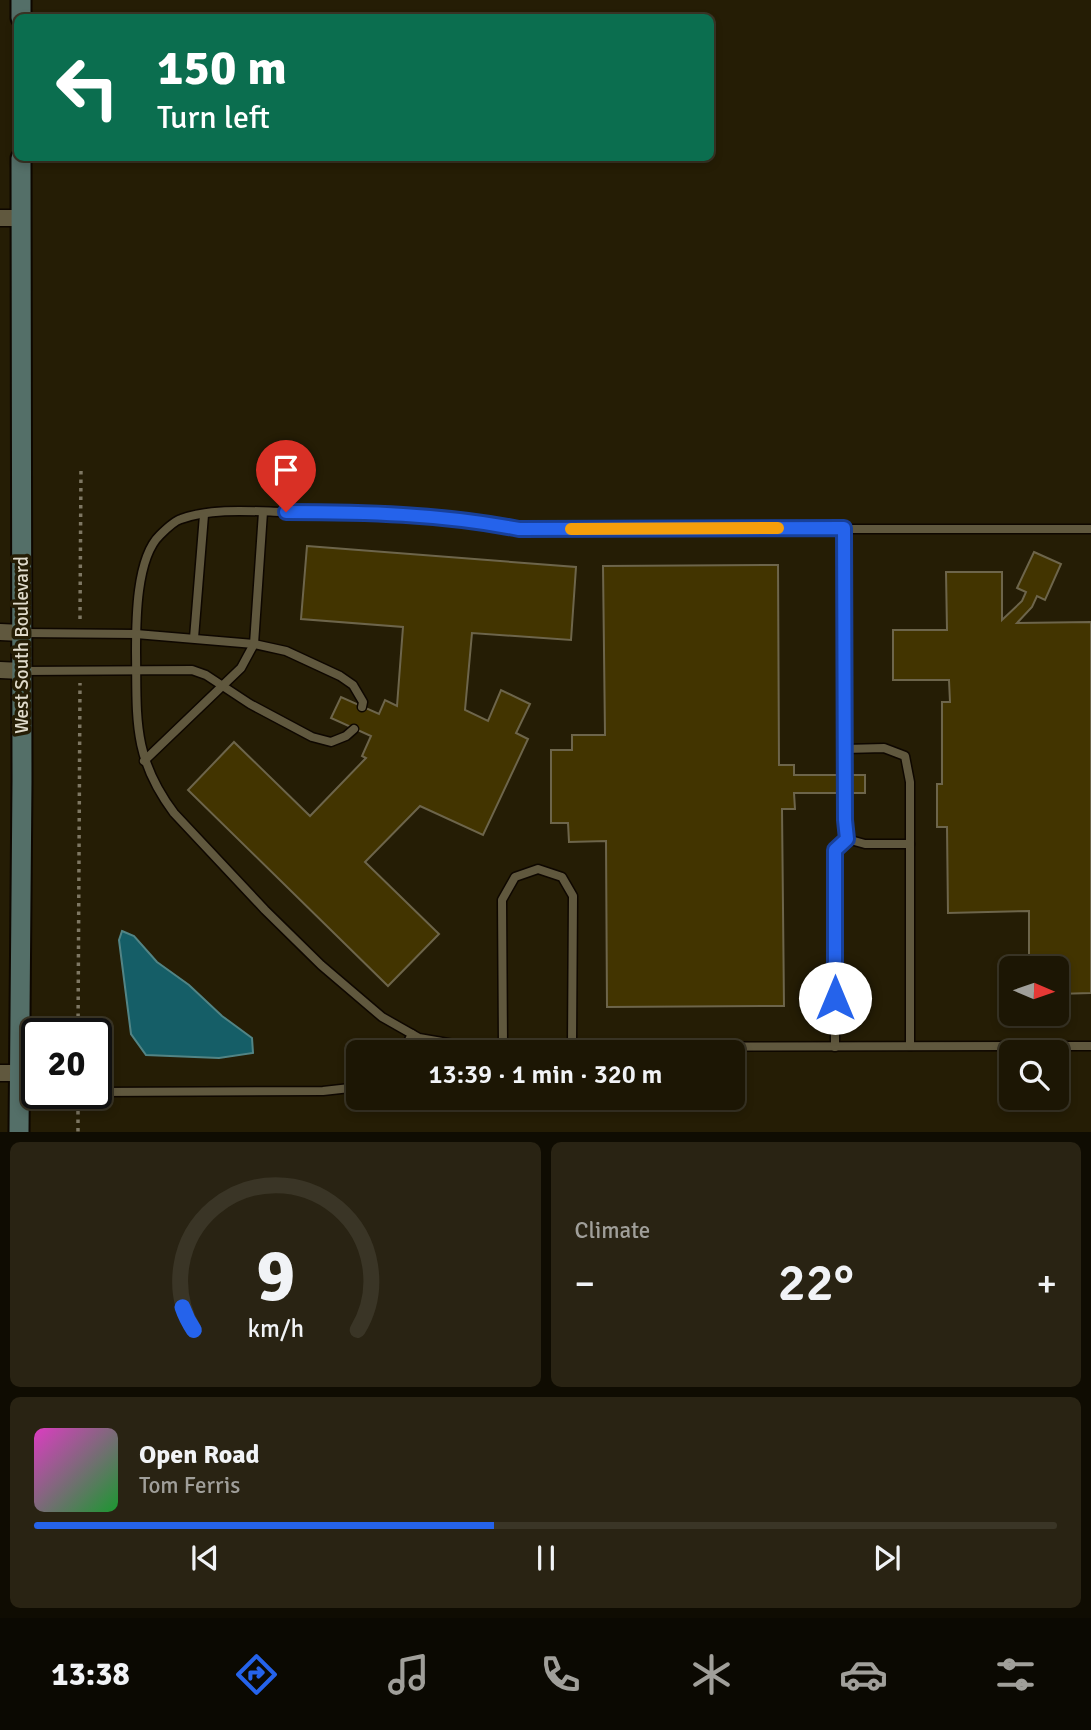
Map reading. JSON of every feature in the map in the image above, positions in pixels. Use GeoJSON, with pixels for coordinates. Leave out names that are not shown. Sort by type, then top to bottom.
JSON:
{"type":"FeatureCollection","features":[{"type":"Feature","properties":{"kind":"main road","name":"West South Boulevard"},"geometry":{"type":"LineString","coordinates":[[19,1132],[21,161]]}},
{"type":"Feature","properties":{"kind":"street"},"geometry":{"type":"LineString","coordinates":[[0,218],[21,218]]}},
{"type":"Feature","properties":{"kind":"street"},"geometry":{"type":"LineString","coordinates":[[0,632],[22,633]]}},
{"type":"Feature","properties":{"kind":"street"},"geometry":{"type":"LineString","coordinates":[[0,670],[22,671]]}},
{"type":"Feature","properties":{"kind":"lane"},"geometry":{"type":"LineString","coordinates":[[144,761],[241,668],[254,644],[263,512]]}},
{"type":"Feature","properties":{"kind":"lane"},"geometry":{"type":"LineString","coordinates":[[431,1040],[419,1038],[382,1017],[355,996],[265,910],[174,813],[161,796],[144,761],[138,734],[138,587],[157,537],[179,519],[263,512],[419,514],[519,529],[1091,529]]}},
{"type":"Feature","properties":{"kind":"lane"},"geometry":{"type":"LineString","coordinates":[[194,638],[204,515]]}},
{"type":"Feature","properties":{"kind":"lane"},"geometry":{"type":"LineString","coordinates":[[844,528],[847,839]]}},
{"type":"Feature","properties":{"kind":"lane"},"geometry":{"type":"LineString","coordinates":[[22,633],[136,634],[254,644],[286,651],[340,676],[353,685],[363,702],[362,707]]}},
{"type":"Feature","properties":{"kind":"lane"},"geometry":{"type":"LineString","coordinates":[[22,671],[192,670],[206,675],[222,687],[312,737],[331,742],[346,736],[354,729]]}},
{"type":"Feature","properties":{"kind":"lane"},"geometry":{"type":"LineString","coordinates":[[845,749],[884,748],[905,756],[910,782],[910,1046]]}},
{"type":"Feature","properties":{"kind":"lane"},"geometry":{"type":"LineString","coordinates":[[847,839],[865,844],[910,844]]}},
{"type":"Feature","properties":{"kind":"lane"},"geometry":{"type":"LineString","coordinates":[[835,1047],[835,850],[847,839]]}},
{"type":"Feature","properties":{"kind":"lane"},"geometry":{"type":"LineString","coordinates":[[503,1040],[502,900],[515,877],[538,869],[562,877],[573,896],[572,1040]]}},
{"type":"Feature","properties":{"kind":"lane"},"geometry":{"type":"LineString","coordinates":[[409,1040],[412,1034]]}},
{"type":"Feature","properties":{"kind":"lane"},"geometry":{"type":"LineString","coordinates":[[745,1046],[1091,1046]]}},
{"type":"Feature","properties":{"kind":"lane"},"geometry":{"type":"LineString","coordinates":[[112,1092],[323,1091],[346,1088]]}},
{"type":"Feature","properties":{"kind":"path"},"geometry":{"type":"LineString","coordinates":[[80,622],[81,467]]}},
{"type":"Feature","properties":{"kind":"path"},"geometry":{"type":"LineString","coordinates":[[78,1018],[80,681]]}},
{"type":"Feature","properties":{"kind":"path"},"geometry":{"type":"LineString","coordinates":[[78,1109],[78,1132]]}},
{"type":"Feature","properties":{"kind":"water"},"geometry":{"type":"Polygon","coordinates":[[[122,931],[134,936],[157,962],[252,1038],[253,1053],[219,1058],[146,1055],[131,1034],[119,940],[122,931]]]}},
{"type":"Feature","properties":{"kind":"building"},"geometry":{"type":"Polygon","coordinates":[[[307,546],[576,567],[571,640],[472,633],[465,710],[488,721],[501,690],[530,704],[516,733],[528,739],[483,835],[420,806],[365,862],[439,934],[388,986],[188,790],[234,742],[310,816],[366,758],[362,756],[371,736],[331,718],[341,697],[379,714],[385,700],[397,706],[403,627],[301,619],[307,546]]]}},
{"type":"Feature","properties":{"kind":"building"},"geometry":{"type":"Polygon","coordinates":[[[1034,552],[1061,564],[1045,600],[1037,596],[1032,607],[1017,623],[1091,622],[1091,993],[1069,994],[1069,956],[1029,956],[1029,911],[948,913],[947,827],[937,827],[937,784],[942,784],[942,702],[950,702],[949,680],[893,680],[893,630],[947,630],[946,572],[1002,572],[1002,620],[1022,601],[1026,592],[1017,588],[1034,552]]]}},
{"type":"Feature","properties":{"kind":"building"},"geometry":{"type":"Polygon","coordinates":[[[778,565],[779,765],[794,765],[794,775],[865,775],[865,793],[794,793],[795,809],[782,809],[784,1006],[607,1007],[606,841],[569,842],[568,823],[551,823],[551,750],[572,750],[572,735],[605,735],[603,566],[778,565]]]}},
{"type":"Feature","properties":{"kind":"slow traffic"},"geometry":{"type":"LineString","coordinates":[[571,529],[778,528]]}},
{"type":"Feature","properties":{"kind":"route"},"geometry":{"type":"LineString","coordinates":[[286,512],[419,514],[519,529],[844,528],[847,839],[835,850],[835,998]]}}]}
